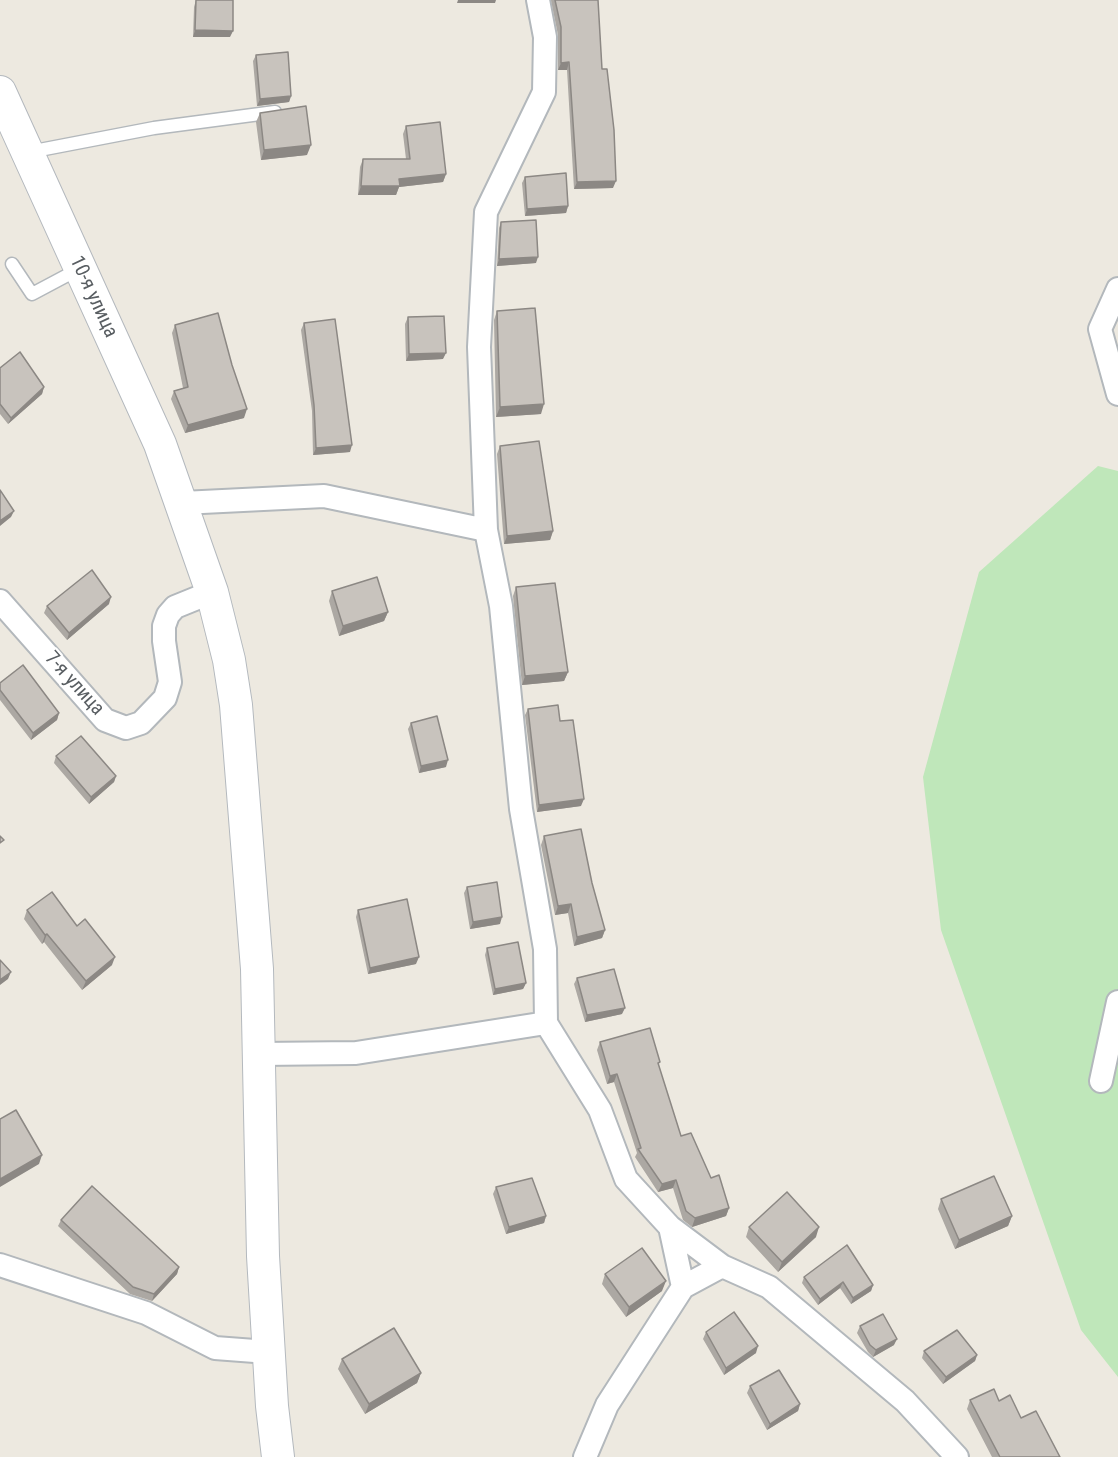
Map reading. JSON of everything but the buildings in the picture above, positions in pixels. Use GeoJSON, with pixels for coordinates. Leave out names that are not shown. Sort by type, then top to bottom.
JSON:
{"type":"FeatureCollection","features":[{"type":"Feature","properties":{"kind":"street"},"geometry":{"type":"LineString","coordinates":[[538,0],[545,37],[544,92],[486,212],[479,347],[486,530],[501,606],[521,809],[545,949],[546,1023],[600,1110],[626,1179],[670,1227],[722,1266],[769,1287],[905,1401],[957,1457]]}},
{"type":"Feature","properties":{"kind":"street","name":"10-я улица"},"geometry":{"type":"LineString","coordinates":[[0,92],[156,435],[212,592],[229,660],[236,705],[257,969],[268,1353],[278,1457]]}},
{"type":"Feature","properties":{"kind":"street"},"geometry":{"type":"LineString","coordinates":[[1118,289],[1100,329],[1118,394]]}},
{"type":"Feature","properties":{"kind":"street"},"geometry":{"type":"LineString","coordinates":[[182,503],[324,496],[486,530]]}},
{"type":"Feature","properties":{"kind":"street","name":"7-я улица"},"geometry":{"type":"LineString","coordinates":[[0,601],[105,720],[126,728],[141,723],[165,698],[170,682],[164,641],[164,626],[168,615],[175,607],[212,592]]}},
{"type":"Feature","properties":{"kind":"street"},"geometry":{"type":"LineString","coordinates":[[1101,1081],[1118,1002]]}},
{"type":"Feature","properties":{"kind":"street"},"geometry":{"type":"LineString","coordinates":[[259,1054],[356,1053],[546,1023]]}},
{"type":"Feature","properties":{"kind":"street"},"geometry":{"type":"LineString","coordinates":[[670,1227],[683,1287]]}},
{"type":"Feature","properties":{"kind":"street"},"geometry":{"type":"LineString","coordinates":[[0,1265],[146,1313],[215,1348],[268,1353]]}},
{"type":"Feature","properties":{"kind":"street"},"geometry":{"type":"LineString","coordinates":[[585,1457],[607,1405],[683,1287],[722,1266]]}},
{"type":"Feature","properties":{"kind":"lane"},"geometry":{"type":"LineString","coordinates":[[28,153],[154,128],[286,110]]}},
{"type":"Feature","properties":{"kind":"lane"},"geometry":{"type":"LineString","coordinates":[[12,264],[32,294],[80,268]]}},
{"type":"Feature","properties":{"kind":"green space"},"geometry":{"type":"Polygon","coordinates":[[[1098,466],[1118,471],[1118,1377],[1081,1330],[941,930],[923,777],[979,572],[1098,466]]]}}]}
